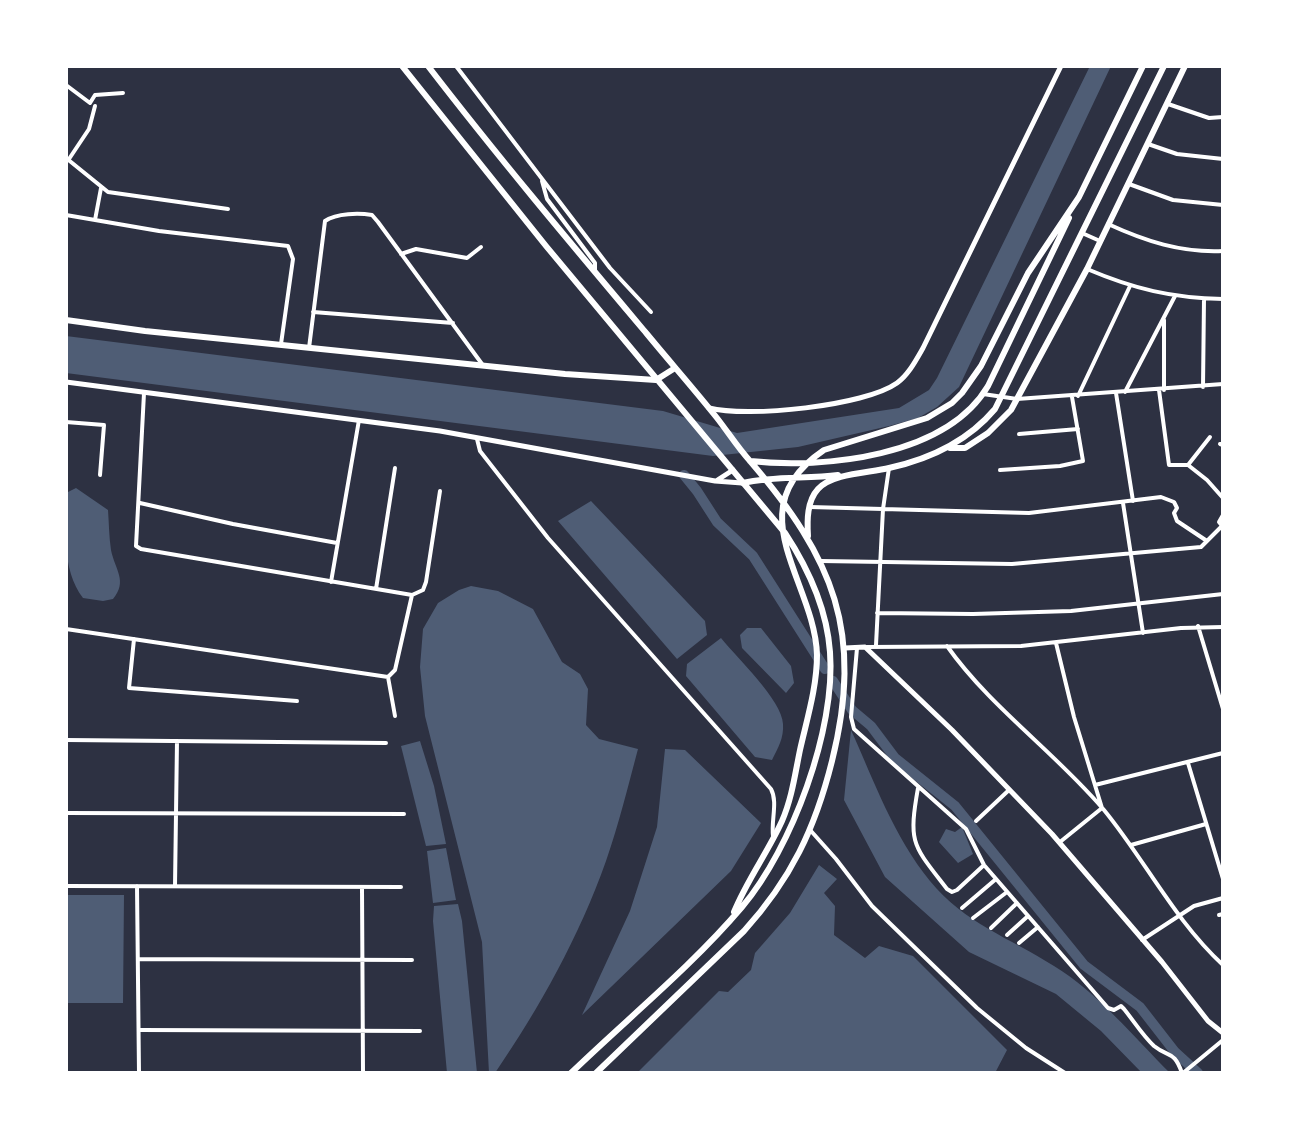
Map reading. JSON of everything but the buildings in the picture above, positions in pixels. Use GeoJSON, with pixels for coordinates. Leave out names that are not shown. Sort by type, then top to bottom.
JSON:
{"type":"FeatureCollection","features":[{"type":"Feature","properties":{"kind":"main road"},"geometry":{"type":"LineString","coordinates":[[402,66],[795,548],[827,630],[830,653],[827,703],[810,777],[792,823],[762,879],[731,919],[571,1073]]}},
{"type":"Feature","properties":{"kind":"main road"},"geometry":{"type":"LineString","coordinates":[[428,66],[765,478],[821,561],[838,612],[845,648],[846,675],[838,738],[812,828],[775,893],[744,931],[596,1073]]}},
{"type":"Feature","properties":{"kind":"main road"},"geometry":{"type":"LineString","coordinates":[[733,470],[749,460],[776,464],[806,463],[894,449],[947,427],[972,409],[983,394],[1143,66]]}},
{"type":"Feature","properties":{"kind":"main road"},"geometry":{"type":"LineString","coordinates":[[743,483],[765,478],[806,479],[889,468],[945,448],[984,422],[1001,398],[1164,66]]}},
{"type":"Feature","properties":{"kind":"main road"},"geometry":{"type":"LineString","coordinates":[[945,448],[965,448],[988,433],[1011,410],[1087,269],[1185,66]]}},
{"type":"Feature","properties":{"kind":"main road"},"geometry":{"type":"LineString","coordinates":[[731,919],[783,819],[791,797],[816,670],[813,629],[790,565],[784,536],[783,512],[791,483],[811,458],[824,450],[853,439],[910,425],[952,403],[981,366],[1028,273],[1079,197]]}},
{"type":"Feature","properties":{"kind":"main road"},"geometry":{"type":"LineString","coordinates":[[66,320],[485,367],[656,380],[675,368]]}},
{"type":"Feature","properties":{"kind":"main road"},"geometry":{"type":"LineString","coordinates":[[808,539],[810,507],[816,491],[823,485],[858,472]]}},
{"type":"Feature","properties":{"kind":"street"},"geometry":{"type":"LineString","coordinates":[[456,66],[610,268],[651,312]]}},
{"type":"Feature","properties":{"kind":"street"},"geometry":{"type":"LineString","coordinates":[[709,407],[740,412],[803,407],[865,396],[900,381],[923,348],[1061,66]]}},
{"type":"Feature","properties":{"kind":"street"},"geometry":{"type":"LineString","coordinates":[[66,85],[90,103],[95,95],[123,93]]}},
{"type":"Feature","properties":{"kind":"street"},"geometry":{"type":"LineString","coordinates":[[1166,104],[1209,118],[1223,117]]}},
{"type":"Feature","properties":{"kind":"street"},"geometry":{"type":"LineString","coordinates":[[95,106],[89,129],[67,158],[101,188],[108,192],[228,209]]}},
{"type":"Feature","properties":{"kind":"street"},"geometry":{"type":"LineString","coordinates":[[1146,144],[1177,154],[1223,159]]}},
{"type":"Feature","properties":{"kind":"street"},"geometry":{"type":"LineString","coordinates":[[541,179],[547,199],[595,263],[595,272]]}},
{"type":"Feature","properties":{"kind":"street"},"geometry":{"type":"LineString","coordinates":[[1127,183],[1173,200],[1223,205]]}},
{"type":"Feature","properties":{"kind":"street"},"geometry":{"type":"LineString","coordinates":[[95,220],[101,188]]}},
{"type":"Feature","properties":{"kind":"street"},"geometry":{"type":"LineString","coordinates":[[66,215],[159,231],[288,246],[293,259],[281,344]]}},
{"type":"Feature","properties":{"kind":"street"},"geometry":{"type":"LineString","coordinates":[[309,348],[325,221],[332,217],[372,215],[485,367]]}},
{"type":"Feature","properties":{"kind":"street"},"geometry":{"type":"LineString","coordinates":[[1108,224],[1166,247],[1187,251],[1223,251]]}},
{"type":"Feature","properties":{"kind":"street"},"geometry":{"type":"LineString","coordinates":[[1082,233],[1100,241]]}},
{"type":"Feature","properties":{"kind":"street"},"geometry":{"type":"LineString","coordinates":[[401,254],[416,249],[467,258],[481,247]]}},
{"type":"Feature","properties":{"kind":"street"},"geometry":{"type":"LineString","coordinates":[[1087,269],[1130,286],[1175,296],[1223,299]]}},
{"type":"Feature","properties":{"kind":"street"},"geometry":{"type":"LineString","coordinates":[[1000,470],[1060,466],[1083,461],[1075,396],[1130,286]]}},
{"type":"Feature","properties":{"kind":"street"},"geometry":{"type":"LineString","coordinates":[[1125,392],[1175,296]]}},
{"type":"Feature","properties":{"kind":"street"},"geometry":{"type":"LineString","coordinates":[[1203,387],[1204,299]]}},
{"type":"Feature","properties":{"kind":"street"},"geometry":{"type":"LineString","coordinates":[[313,312],[453,323]]}},
{"type":"Feature","properties":{"kind":"street"},"geometry":{"type":"LineString","coordinates":[[1164,317],[1161,390],[1169,465],[1188,465],[1223,498]]}},
{"type":"Feature","properties":{"kind":"street"},"geometry":{"type":"LineString","coordinates":[[66,382],[359,420],[715,481],[743,483]]}},
{"type":"Feature","properties":{"kind":"street"},"geometry":{"type":"LineString","coordinates":[[983,394],[1017,399],[1223,384]]}},
{"type":"Feature","properties":{"kind":"street"},"geometry":{"type":"LineString","coordinates":[[144,393],[140,503],[135,536],[136,546],[141,549],[412,595],[423,590],[426,582],[440,491]]}},
{"type":"Feature","properties":{"kind":"street"},"geometry":{"type":"LineString","coordinates":[[1116,393],[1133,501]]}},
{"type":"Feature","properties":{"kind":"street"},"geometry":{"type":"LineString","coordinates":[[1223,401],[1223,412]]}},
{"type":"Feature","properties":{"kind":"street"},"geometry":{"type":"LineString","coordinates":[[331,582],[359,420]]}},
{"type":"Feature","properties":{"kind":"street"},"geometry":{"type":"LineString","coordinates":[[66,422],[104,425],[100,475]]}},
{"type":"Feature","properties":{"kind":"street"},"geometry":{"type":"LineString","coordinates":[[1019,434],[1078,429]]}},
{"type":"Feature","properties":{"kind":"street"},"geometry":{"type":"LineString","coordinates":[[1188,465],[1210,437]]}},
{"type":"Feature","properties":{"kind":"street"},"geometry":{"type":"LineString","coordinates":[[477,438],[480,451],[548,538],[771,789],[775,796],[771,820],[773,838]]}},
{"type":"Feature","properties":{"kind":"street"},"geometry":{"type":"LineString","coordinates":[[376,589],[395,468]]}},
{"type":"Feature","properties":{"kind":"street"},"geometry":{"type":"LineString","coordinates":[[876,646],[879,561],[889,468]]}},
{"type":"Feature","properties":{"kind":"street"},"geometry":{"type":"LineString","coordinates":[[715,481],[733,470]]}},
{"type":"Feature","properties":{"kind":"street"},"geometry":{"type":"LineString","coordinates":[[810,507],[1029,513],[1168,499],[1177,508],[1174,513],[1177,521],[1207,541]]}},
{"type":"Feature","properties":{"kind":"street"},"geometry":{"type":"LineString","coordinates":[[140,503],[337,543]]}},
{"type":"Feature","properties":{"kind":"street"},"geometry":{"type":"LineString","coordinates":[[1123,503],[1143,633]]}},
{"type":"Feature","properties":{"kind":"street"},"geometry":{"type":"LineString","coordinates":[[821,561],[1012,564],[1201,547],[1223,526],[1219,522],[1223,515]]}},
{"type":"Feature","properties":{"kind":"street"},"geometry":{"type":"LineString","coordinates":[[877,613],[1037,613],[1223,594]]}},
{"type":"Feature","properties":{"kind":"street"},"geometry":{"type":"LineString","coordinates":[[388,677],[395,670],[412,595]]}},
{"type":"Feature","properties":{"kind":"street"},"geometry":{"type":"LineString","coordinates":[[845,648],[1056,643],[1198,626],[1223,627]]}},
{"type":"Feature","properties":{"kind":"street"},"geometry":{"type":"LineString","coordinates":[[1198,626],[1221,693],[1223,709]]}},
{"type":"Feature","properties":{"kind":"street"},"geometry":{"type":"LineString","coordinates":[[66,629],[388,677]]}},
{"type":"Feature","properties":{"kind":"street"},"geometry":{"type":"LineString","coordinates":[[134,639],[129,688],[297,701]]}},
{"type":"Feature","properties":{"kind":"street"},"geometry":{"type":"LineString","coordinates":[[1056,643],[1102,808]]}},
{"type":"Feature","properties":{"kind":"street"},"geometry":{"type":"LineString","coordinates":[[947,646],[1102,808],[1192,934],[1223,965]]}},
{"type":"Feature","properties":{"kind":"street"},"geometry":{"type":"LineString","coordinates":[[857,647],[851,717],[854,729],[966,829],[984,865],[1108,1008],[1114,1010],[1121,1006],[1153,1045],[1166,1051],[1184,1072],[1223,1040]]}},
{"type":"Feature","properties":{"kind":"street"},"geometry":{"type":"LineString","coordinates":[[865,647],[952,730],[1060,843],[1208,1021],[1223,1033]]}},
{"type":"Feature","properties":{"kind":"street"},"geometry":{"type":"LineString","coordinates":[[388,677],[395,716]]}},
{"type":"Feature","properties":{"kind":"street"},"geometry":{"type":"LineString","coordinates":[[66,740],[386,743]]}},
{"type":"Feature","properties":{"kind":"street"},"geometry":{"type":"LineString","coordinates":[[175,886],[177,741]]}},
{"type":"Feature","properties":{"kind":"street"},"geometry":{"type":"LineString","coordinates":[[1095,785],[1223,753]]}},
{"type":"Feature","properties":{"kind":"street"},"geometry":{"type":"LineString","coordinates":[[1187,762],[1223,879]]}},
{"type":"Feature","properties":{"kind":"street"},"geometry":{"type":"LineString","coordinates":[[918,788],[912,819],[914,845],[947,889],[952,892],[957,890],[984,865]]}},
{"type":"Feature","properties":{"kind":"street"},"geometry":{"type":"LineString","coordinates":[[976,821],[1009,790]]}},
{"type":"Feature","properties":{"kind":"street"},"geometry":{"type":"LineString","coordinates":[[1060,843],[1102,808]]}},
{"type":"Feature","properties":{"kind":"street"},"geometry":{"type":"LineString","coordinates":[[66,813],[404,814]]}},
{"type":"Feature","properties":{"kind":"street"},"geometry":{"type":"LineString","coordinates":[[1131,845],[1206,824]]}},
{"type":"Feature","properties":{"kind":"street"},"geometry":{"type":"LineString","coordinates":[[812,828],[872,906],[977,1008],[1026,1048],[1065,1073]]}},
{"type":"Feature","properties":{"kind":"street"},"geometry":{"type":"LineString","coordinates":[[962,908],[996,879]]}},
{"type":"Feature","properties":{"kind":"street"},"geometry":{"type":"LineString","coordinates":[[66,886],[401,887]]}},
{"type":"Feature","properties":{"kind":"street"},"geometry":{"type":"LineString","coordinates":[[137,886],[141,1030],[139,1073]]}},
{"type":"Feature","properties":{"kind":"street"},"geometry":{"type":"LineString","coordinates":[[362,887],[363,1073]]}},
{"type":"Feature","properties":{"kind":"street"},"geometry":{"type":"LineString","coordinates":[[973,918],[1007,892]]}},
{"type":"Feature","properties":{"kind":"street"},"geometry":{"type":"LineString","coordinates":[[1142,940],[1205,901],[1223,898]]}},
{"type":"Feature","properties":{"kind":"street"},"geometry":{"type":"LineString","coordinates":[[991,928],[1017,903]]}},
{"type":"Feature","properties":{"kind":"street"},"geometry":{"type":"LineString","coordinates":[[1007,935],[1028,916]]}},
{"type":"Feature","properties":{"kind":"street"},"geometry":{"type":"LineString","coordinates":[[1019,943],[1038,927]]}},
{"type":"Feature","properties":{"kind":"street"},"geometry":{"type":"LineString","coordinates":[[138,959],[412,960]]}},
{"type":"Feature","properties":{"kind":"street"},"geometry":{"type":"LineString","coordinates":[[141,1030],[420,1031]]}},
{"type":"Feature","properties":{"kind":"water"},"geometry":{"type":"Polygon","coordinates":[[[1090,66],[1111,66],[959,387],[937,407],[918,418],[798,447],[713,456],[66,373],[66,336],[663,411],[737,433],[899,408],[929,390],[937,378],[1090,66]]]}},
{"type":"Feature","properties":{"kind":"water"},"geometry":{"type":"Polygon","coordinates":[[[76,488],[108,510],[111,550],[120,581],[113,599],[83,598],[71,574],[66,548],[66,493],[76,488]]]}},
{"type":"Feature","properties":{"kind":"water"},"geometry":{"type":"Polygon","coordinates":[[[591,501],[705,621],[707,635],[677,659],[558,521],[591,501]]]}},
{"type":"Feature","properties":{"kind":"water"},"geometry":{"type":"Polygon","coordinates":[[[471,586],[498,591],[533,609],[562,662],[580,674],[588,689],[586,725],[599,739],[638,749],[611,847],[584,917],[543,997],[495,1073],[489,1073],[482,942],[425,716],[420,667],[423,629],[438,603],[471,586]]]}},
{"type":"Feature","properties":{"kind":"water"},"geometry":{"type":"Polygon","coordinates":[[[747,628],[761,628],[791,666],[794,683],[786,693],[742,648],[740,635],[747,628]]]}},
{"type":"Feature","properties":{"kind":"water"},"geometry":{"type":"Polygon","coordinates":[[[721,638],[758,680],[781,714],[783,734],[772,760],[755,757],[686,676],[687,664],[721,638]]]}},
{"type":"Feature","properties":{"kind":"water"},"geometry":{"type":"Polygon","coordinates":[[[851,730],[895,827],[917,864],[943,896],[988,929],[1037,956],[1086,989],[1170,1073],[1142,1073],[1101,1031],[1056,994],[969,952],[885,877],[844,800],[851,730]]]}},
{"type":"Feature","properties":{"kind":"water"},"geometry":{"type":"Polygon","coordinates":[[[420,741],[434,786],[446,844],[426,846],[401,746],[420,741]]]}},
{"type":"Feature","properties":{"kind":"water"},"geometry":{"type":"Polygon","coordinates":[[[665,749],[685,750],[761,823],[731,871],[582,1015],[630,911],[657,827],[665,749]]]}},
{"type":"Feature","properties":{"kind":"water"},"geometry":{"type":"Polygon","coordinates":[[[962,827],[973,854],[958,863],[939,842],[946,829],[955,832],[962,827]]]}},
{"type":"Feature","properties":{"kind":"water"},"geometry":{"type":"Polygon","coordinates":[[[446,848],[456,900],[433,903],[427,851],[446,848]]]}},
{"type":"Feature","properties":{"kind":"water"},"geometry":{"type":"Polygon","coordinates":[[[819,865],[837,879],[824,893],[835,906],[834,935],[865,958],[879,946],[913,956],[1007,1050],[995,1073],[637,1073],[719,991],[728,992],[751,970],[755,953],[790,913],[819,865]]]}},
{"type":"Feature","properties":{"kind":"water"},"geometry":{"type":"Polygon","coordinates":[[[66,895],[124,895],[123,1003],[66,1003],[66,895]]]}},
{"type":"Feature","properties":{"kind":"water"},"geometry":{"type":"Polygon","coordinates":[[[458,904],[477,1073],[447,1073],[433,921],[434,906],[458,904]]]}},
{"type":"Feature","properties":{"kind":"waterway"},"geometry":{"type":"LineString","coordinates":[[684,475],[717,522],[753,556],[825,669]]}},
{"type":"Feature","properties":{"kind":"waterway"},"geometry":{"type":"LineString","coordinates":[[833,681],[852,710],[871,726],[895,758],[955,806],[1084,965],[1140,1007],[1175,1052],[1198,1073]]}}]}
